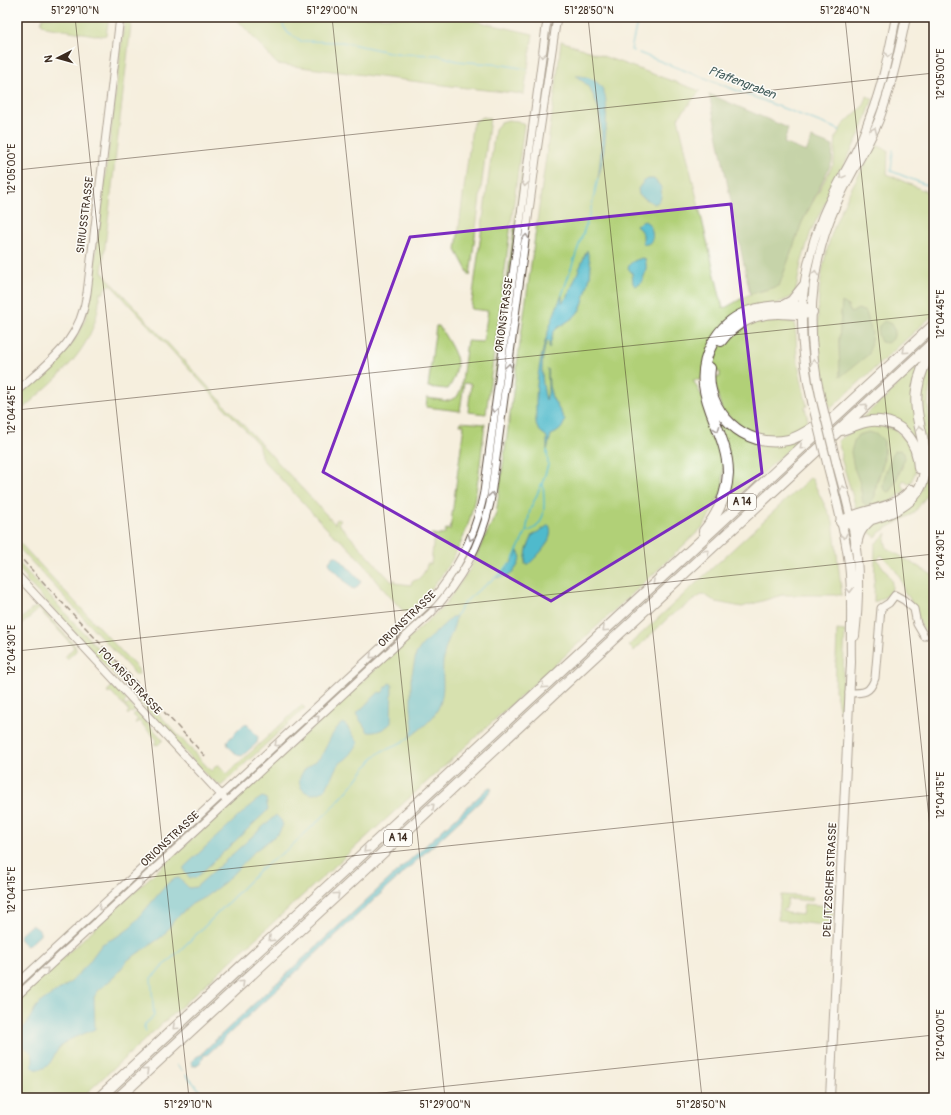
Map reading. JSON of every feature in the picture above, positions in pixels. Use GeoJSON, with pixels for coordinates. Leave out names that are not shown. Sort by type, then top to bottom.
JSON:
{"type":"FeatureCollection","features":[{"type":"Feature","properties":{"kind":"highway"},"geometry":{"type":"LineString","coordinates":[[783,306],[792,301],[804,286]]}},
{"type":"Feature","properties":{"kind":"highway"},"geometry":{"type":"LineString","coordinates":[[675,564],[711,522],[722,503],[727,487],[727,457],[706,397],[703,384],[709,350],[722,329],[730,321],[754,309],[783,306],[812,312]]}},
{"type":"Feature","properties":{"kind":"highway"},"geometry":{"type":"LineString","coordinates":[[802,311],[758,316],[734,327],[722,339],[713,356],[710,372],[712,394],[721,413],[733,427],[752,437],[760,440],[782,441],[802,435],[851,402]]}},
{"type":"Feature","properties":{"kind":"highway","name":"A 14"},"geometry":{"type":"LineString","coordinates":[[99,1098],[934,325]]}},
{"type":"Feature","properties":{"kind":"highway","name":"A 14"},"geometry":{"type":"LineString","coordinates":[[118,1098],[934,342]]}},
{"type":"Feature","properties":{"kind":"highway"},"geometry":{"type":"LineString","coordinates":[[856,545],[860,530],[864,524],[870,520],[901,508],[912,499],[923,482],[926,460],[917,410],[917,391],[921,373],[934,348]]}},
{"type":"Feature","properties":{"kind":"highway"},"geometry":{"type":"LineString","coordinates":[[836,432],[870,421],[887,423],[900,429],[911,438],[918,451],[920,468],[914,485],[909,493],[902,499],[851,520],[841,522]]}},
{"type":"Feature","properties":{"kind":"highway"},"geometry":{"type":"LineString","coordinates":[[851,520],[870,520]]}},
{"type":"Feature","properties":{"kind":"main road"},"geometry":{"type":"LineString","coordinates":[[851,662],[850,571],[841,522],[812,406],[805,371],[802,351],[802,311],[804,286],[813,244],[822,219],[840,180],[857,149],[873,110],[887,63],[896,17]]}},
{"type":"Feature","properties":{"kind":"main road"},"geometry":{"type":"LineString","coordinates":[[851,662],[858,595],[856,545],[821,400],[813,355],[811,329],[814,277],[826,228],[835,205],[858,162],[879,118],[888,94],[906,17]]}},
{"type":"Feature","properties":{"kind":"main road","name":"DELITZSCHER STRASSE"},"geometry":{"type":"LineString","coordinates":[[830,1098],[851,662]]}},
{"type":"Feature","properties":{"kind":"street","name":"SIRIUSSTRASSE"},"geometry":{"type":"LineString","coordinates":[[17,391],[65,345],[76,330],[82,315],[87,293],[120,17]]}},
{"type":"Feature","properties":{"kind":"street","name":"ORIONSTRASSE"},"geometry":{"type":"LineString","coordinates":[[17,984],[431,601],[454,572],[465,552],[474,530],[484,492],[546,27],[549,17]]}},
{"type":"Feature","properties":{"kind":"street","name":"ORIONSTRASSE"},"geometry":{"type":"LineString","coordinates":[[17,996],[431,613],[451,590],[474,553],[488,512],[492,491],[537,151],[557,17]]}},
{"type":"Feature","properties":{"kind":"street","name":"POLARISSTRASSE"},"geometry":{"type":"LineString","coordinates":[[17,575],[227,802]]}},
{"type":"Feature","properties":{"kind":"street"},"geometry":{"type":"LineString","coordinates":[[849,693],[865,692],[872,687],[875,678],[881,608],[889,603],[895,596],[904,600],[914,609],[917,624],[924,636]]}},
{"type":"Feature","properties":{"kind":"highlighted area"},"geometry":{"type":"Polygon","coordinates":[[[731,204],[762,473],[551,601],[323,472],[410,237],[731,204]]]}},
{"type":"Feature","properties":{"kind":"green space"},"geometry":{"type":"Polygon","coordinates":[[[43,17],[109,17],[106,35],[101,36],[45,27],[41,23],[43,17]]]}},
{"type":"Feature","properties":{"kind":"green space"},"geometry":{"type":"Polygon","coordinates":[[[125,17],[132,17],[102,272],[335,524],[336,519],[341,520],[338,523],[392,582],[395,579],[395,583],[411,585],[412,581],[415,581],[422,575],[427,564],[431,564],[434,536],[431,534],[442,535],[445,533],[446,529],[450,530],[464,425],[460,425],[461,422],[485,424],[474,499],[463,539],[440,578],[408,613],[402,610],[376,581],[365,565],[344,543],[331,533],[262,459],[258,444],[110,284],[104,290],[104,293],[100,293],[98,311],[92,330],[85,344],[65,370],[17,414],[17,397],[63,355],[80,330],[86,316],[90,300],[125,17]]]}},
{"type":"Feature","properties":{"kind":"green space"},"geometry":{"type":"Polygon","coordinates":[[[235,17],[458,17],[533,34],[524,94],[277,64],[235,17]]]}},
{"type":"Feature","properties":{"kind":"green space"},"geometry":{"type":"Polygon","coordinates":[[[549,35],[491,484],[489,484],[549,35]]]}},
{"type":"Feature","properties":{"kind":"green space"},"geometry":{"type":"Polygon","coordinates":[[[561,41],[700,91],[678,118],[723,309],[748,295],[779,286],[802,222],[834,163],[836,137],[843,125],[864,105],[867,96],[873,99],[862,129],[811,231],[801,264],[796,290],[792,297],[723,326],[701,380],[693,380],[702,396],[723,456],[723,489],[704,526],[628,598],[81,1098],[17,1098],[17,1000],[444,606],[470,569],[496,514],[561,41]]]}},
{"type":"Feature","properties":{"kind":"green space"},"geometry":{"type":"Polygon","coordinates":[[[709,94],[788,128],[784,143],[806,152],[812,138],[833,146],[832,162],[802,222],[779,286],[750,294],[709,94]]]}},
{"type":"Feature","properties":{"kind":"green space"},"geometry":{"type":"Polygon","coordinates":[[[483,117],[490,118],[470,276],[456,250],[472,127],[475,121],[483,117]]]}},
{"type":"Feature","properties":{"kind":"green space"},"geometry":{"type":"Polygon","coordinates":[[[508,120],[518,121],[524,125],[486,414],[468,412],[471,384],[464,383],[460,411],[426,407],[427,398],[448,401],[457,397],[461,389],[467,341],[483,342],[488,311],[471,309],[495,129],[501,122],[508,120]]]}},
{"type":"Feature","properties":{"kind":"green space"},"geometry":{"type":"Polygon","coordinates":[[[527,128],[528,134],[496,381],[494,381],[527,128]]]}},
{"type":"Feature","properties":{"kind":"green space"},"geometry":{"type":"Polygon","coordinates":[[[876,145],[888,150],[887,174],[934,195],[934,314],[830,409],[826,396],[821,362],[818,327],[819,296],[823,265],[831,235],[850,190],[876,145]],[[842,303],[839,341],[840,376],[851,313],[847,305],[842,303]]]}},
{"type":"Feature","properties":{"kind":"green space"},"geometry":{"type":"Polygon","coordinates":[[[842,302],[847,305],[851,313],[858,309],[866,312],[872,333],[869,354],[840,377],[839,341],[842,302]]]}},
{"type":"Feature","properties":{"kind":"green space"},"geometry":{"type":"Polygon","coordinates":[[[773,318],[794,323],[797,357],[807,406],[805,407],[809,426],[787,438],[753,435],[722,411],[713,378],[720,377],[720,372],[714,371],[716,355],[731,335],[752,322],[773,318]]]}},
{"type":"Feature","properties":{"kind":"green space"},"geometry":{"type":"Polygon","coordinates":[[[884,321],[891,324],[895,331],[893,339],[887,343],[881,342],[878,335],[879,326],[884,321]]]}},
{"type":"Feature","properties":{"kind":"green space"},"geometry":{"type":"Polygon","coordinates":[[[436,326],[439,326],[446,337],[457,360],[454,379],[447,389],[428,387],[436,326]]]}},
{"type":"Feature","properties":{"kind":"green space"},"geometry":{"type":"Polygon","coordinates":[[[934,354],[934,377],[930,387],[928,403],[934,465],[933,479],[928,494],[914,513],[880,532],[876,537],[867,531],[870,526],[922,489],[918,390],[934,354]]]}},
{"type":"Feature","properties":{"kind":"green space"},"geometry":{"type":"Polygon","coordinates":[[[917,367],[919,368],[921,452],[909,433],[862,418],[882,400],[883,401],[889,396],[888,394],[917,367]]]}},
{"type":"Feature","properties":{"kind":"green space"},"geometry":{"type":"Polygon","coordinates":[[[712,404],[737,433],[797,442],[752,483],[750,482],[744,488],[745,489],[719,513],[728,490],[712,404]]]}},
{"type":"Feature","properties":{"kind":"green space"},"geometry":{"type":"Polygon","coordinates":[[[872,424],[896,430],[911,446],[916,471],[911,482],[908,483],[904,480],[901,484],[906,490],[892,501],[857,511],[841,458],[838,441],[852,431],[872,424]],[[878,435],[860,483],[863,503],[875,496],[884,461],[884,441],[878,435]],[[891,462],[886,470],[887,491],[891,491],[903,465],[891,462]]]}},
{"type":"Feature","properties":{"kind":"green space"},"geometry":{"type":"Polygon","coordinates":[[[869,432],[878,435],[884,441],[883,464],[877,480],[875,496],[870,505],[866,505],[863,503],[860,483],[854,468],[851,452],[854,441],[858,435],[869,432]]]}},
{"type":"Feature","properties":{"kind":"green space"},"geometry":{"type":"Polygon","coordinates":[[[900,450],[904,453],[905,458],[891,491],[887,492],[883,488],[885,474],[894,451],[900,450]]]}},
{"type":"Feature","properties":{"kind":"green space"},"geometry":{"type":"Polygon","coordinates":[[[811,477],[833,522],[842,595],[782,595],[742,607],[716,602],[703,594],[669,617],[634,651],[629,645],[811,477]]]}},
{"type":"Feature","properties":{"kind":"green space"},"geometry":{"type":"Polygon","coordinates":[[[887,533],[885,541],[887,548],[934,576],[934,622],[927,636],[909,597],[904,593],[902,582],[893,568],[881,555],[877,560],[887,572],[892,584],[892,589],[889,594],[874,602],[875,544],[887,533]]]}},
{"type":"Feature","properties":{"kind":"green space"},"geometry":{"type":"Polygon","coordinates":[[[17,540],[138,669],[139,674],[137,676],[17,546],[17,540]]]}},
{"type":"Feature","properties":{"kind":"green space"},"geometry":{"type":"Polygon","coordinates":[[[17,561],[130,683],[125,684],[121,682],[26,580],[27,578],[17,567],[17,561]]]}},
{"type":"Feature","properties":{"kind":"green space"},"geometry":{"type":"Polygon","coordinates":[[[36,607],[40,607],[76,647],[76,651],[67,659],[65,657],[74,647],[39,609],[17,629],[17,623],[36,607]]]}},
{"type":"Feature","properties":{"kind":"green space"},"geometry":{"type":"Polygon","coordinates":[[[837,630],[845,631],[841,716],[835,690],[837,630]]]}},
{"type":"Feature","properties":{"kind":"green space"},"geometry":{"type":"Polygon","coordinates":[[[113,686],[127,700],[124,703],[126,706],[129,703],[136,710],[128,715],[127,713],[129,711],[111,692],[108,694],[107,693],[113,686]]]}},
{"type":"Feature","properties":{"kind":"green space"},"geometry":{"type":"Polygon","coordinates":[[[134,687],[211,771],[218,764],[227,774],[302,705],[305,708],[221,786],[209,778],[134,696],[132,691],[134,687]]]}},
{"type":"Feature","properties":{"kind":"green space"},"geometry":{"type":"Polygon","coordinates":[[[137,711],[163,740],[158,745],[154,744],[157,740],[139,721],[136,724],[135,722],[138,720],[133,715],[137,711]]]}},
{"type":"Feature","properties":{"kind":"green space"},"geometry":{"type":"Polygon","coordinates":[[[781,895],[813,897],[812,901],[788,899],[786,909],[783,911],[787,913],[802,915],[804,904],[831,906],[833,908],[832,926],[778,920],[781,895]]]}},
{"type":"Feature","properties":{"kind":"water"},"geometry":{"type":"Polygon","coordinates":[[[576,76],[589,78],[596,82],[602,88],[606,99],[606,135],[598,178],[601,154],[600,117],[593,95],[586,84],[576,76]]]}},
{"type":"Feature","properties":{"kind":"water"},"geometry":{"type":"Polygon","coordinates":[[[648,179],[654,179],[661,187],[660,200],[654,204],[639,195],[638,189],[643,182],[648,179]]]}},
{"type":"Feature","properties":{"kind":"water"},"geometry":{"type":"Polygon","coordinates":[[[644,221],[652,230],[652,239],[647,244],[643,244],[643,234],[636,225],[644,221]]]}},
{"type":"Feature","properties":{"kind":"water"},"geometry":{"type":"Polygon","coordinates":[[[587,250],[591,265],[590,277],[583,303],[580,310],[574,317],[556,329],[553,333],[549,349],[549,342],[547,340],[543,355],[542,378],[546,400],[548,393],[548,369],[549,386],[552,397],[565,420],[560,429],[551,435],[547,450],[547,437],[538,429],[536,422],[537,381],[543,351],[546,337],[562,295],[562,303],[568,296],[587,250]]]}},
{"type":"Feature","properties":{"kind":"water"},"geometry":{"type":"Polygon","coordinates":[[[642,258],[645,259],[646,262],[646,272],[640,284],[635,286],[633,283],[632,273],[628,268],[635,260],[642,258]]]}},
{"type":"Feature","properties":{"kind":"water"},"geometry":{"type":"Polygon","coordinates":[[[549,525],[551,530],[550,536],[545,546],[529,564],[525,564],[527,549],[533,535],[549,525]]]}},
{"type":"Feature","properties":{"kind":"water"},"geometry":{"type":"Polygon","coordinates":[[[518,551],[521,557],[518,566],[513,572],[506,576],[496,578],[514,559],[518,551]]]}},
{"type":"Feature","properties":{"kind":"water"},"geometry":{"type":"Polygon","coordinates":[[[334,556],[337,556],[361,582],[355,589],[351,588],[330,565],[329,562],[334,556]]]}},
{"type":"Feature","properties":{"kind":"water"},"geometry":{"type":"Polygon","coordinates":[[[456,616],[444,655],[443,686],[440,704],[437,711],[428,722],[409,738],[413,729],[411,679],[416,654],[422,645],[452,617],[456,616]]]}},
{"type":"Feature","properties":{"kind":"water"},"geometry":{"type":"Polygon","coordinates":[[[389,683],[392,684],[391,723],[381,730],[368,732],[356,714],[379,692],[382,693],[389,683]]]}},
{"type":"Feature","properties":{"kind":"water"},"geometry":{"type":"Polygon","coordinates":[[[342,723],[346,725],[358,744],[349,756],[337,766],[324,790],[314,794],[305,792],[300,785],[299,780],[301,775],[305,769],[321,756],[332,734],[342,723]]]}},
{"type":"Feature","properties":{"kind":"water"},"geometry":{"type":"Polygon","coordinates":[[[244,724],[248,725],[258,737],[257,743],[242,756],[237,755],[228,746],[227,741],[244,724]]]}},
{"type":"Feature","properties":{"kind":"water"},"geometry":{"type":"Polygon","coordinates":[[[489,787],[492,789],[487,795],[452,828],[207,1055],[204,1055],[200,1063],[192,1066],[191,1062],[193,1059],[203,1054],[208,1047],[276,983],[489,787]]]}},
{"type":"Feature","properties":{"kind":"water"},"geometry":{"type":"Polygon","coordinates":[[[262,797],[266,798],[268,810],[196,878],[190,878],[185,872],[184,867],[253,803],[262,797]]]}},
{"type":"Feature","properties":{"kind":"water"},"geometry":{"type":"Polygon","coordinates":[[[276,815],[281,820],[283,825],[279,833],[255,851],[225,882],[205,897],[192,904],[175,919],[163,936],[128,960],[115,976],[98,991],[94,997],[95,1029],[68,1040],[61,1046],[48,1065],[44,1068],[34,1069],[32,1067],[32,1054],[17,1043],[17,1034],[26,1025],[36,1007],[42,1001],[70,983],[86,966],[102,944],[130,928],[166,885],[173,879],[179,878],[189,888],[196,887],[276,815]]]}},
{"type":"Feature","properties":{"kind":"water"},"geometry":{"type":"Polygon","coordinates":[[[31,925],[38,929],[40,935],[26,946],[20,940],[19,936],[31,925]]]}},
{"type":"Feature","properties":{"kind":"waterway"},"geometry":{"type":"LineString","coordinates":[[281,17],[284,27],[288,33],[301,41],[342,42],[389,52],[438,55],[457,61],[503,65],[527,69]]}},
{"type":"Feature","properties":{"kind":"waterway","name":"Pfaffengraben"},"geometry":{"type":"LineString","coordinates":[[634,51],[631,50],[638,17]]}},
{"type":"Feature","properties":{"kind":"waterway","name":"Pfaffengraben"},"geometry":{"type":"LineString","coordinates":[[639,53],[840,130]]}},
{"type":"Feature","properties":{"kind":"waterway","name":"Pfaffengraben"},"geometry":{"type":"LineString","coordinates":[[893,150],[891,171],[934,188]]}},
{"type":"Feature","properties":{"kind":"waterway"},"geometry":{"type":"LineString","coordinates":[[562,295],[590,213],[598,178]]}},
{"type":"Feature","properties":{"kind":"waterway"},"geometry":{"type":"LineString","coordinates":[[513,559],[526,532],[530,510],[543,481],[548,465],[547,450]]}},
{"type":"Feature","properties":{"kind":"waterway"},"geometry":{"type":"LineString","coordinates":[[526,532],[533,529],[542,519],[544,512],[543,483]]}},
{"type":"Feature","properties":{"kind":"waterway"},"geometry":{"type":"LineString","coordinates":[[456,616],[467,600],[504,570],[509,564]]}},
{"type":"Feature","properties":{"kind":"waterway"},"geometry":{"type":"LineString","coordinates":[[146,1031],[144,1027],[145,1024],[154,1016],[151,978],[262,868],[288,849],[328,812],[349,789],[374,757],[382,751],[391,748],[409,738]]}},
{"type":"Feature","properties":{"kind":"waterway"},"geometry":{"type":"LineString","coordinates":[[177,1065],[182,1071]]}},
{"type":"Feature","properties":{"kind":"waterway"},"geometry":{"type":"LineString","coordinates":[[186,1075],[207,1098]]}},
{"type":"Feature","properties":{"kind":"railway"},"geometry":{"type":"LineString","coordinates":[[17,554],[205,756]]}}]}
